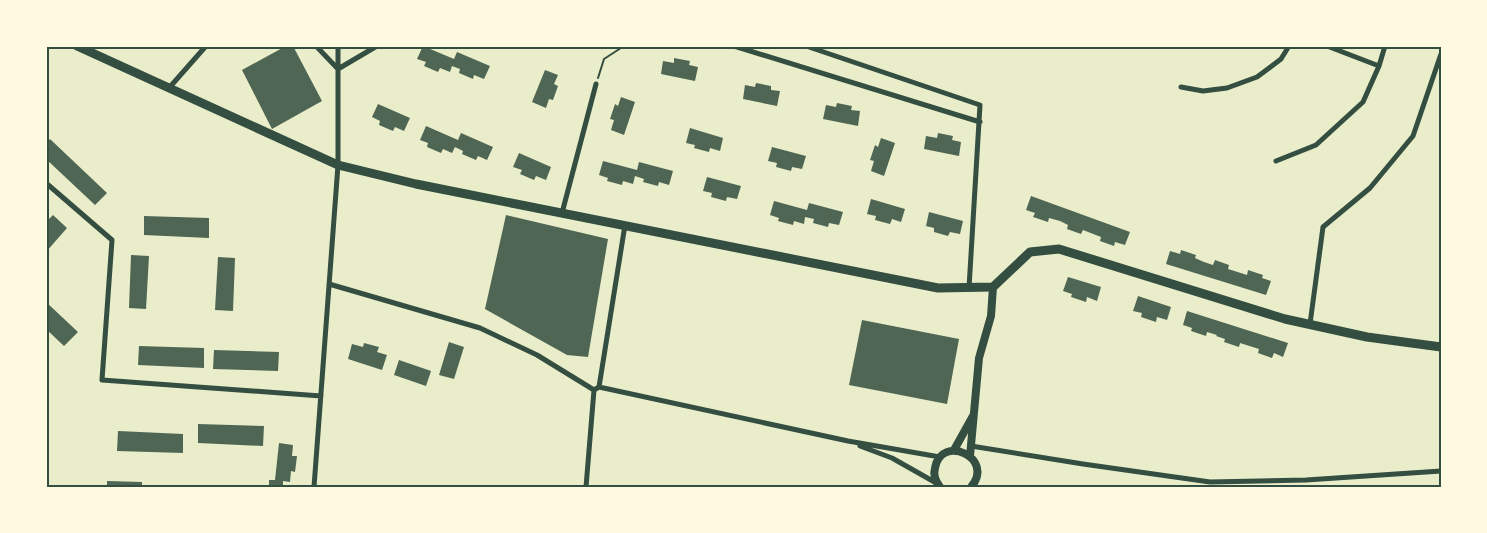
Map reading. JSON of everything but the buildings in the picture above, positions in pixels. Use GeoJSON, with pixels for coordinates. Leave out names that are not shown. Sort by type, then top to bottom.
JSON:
{"type":"FeatureCollection","features":[{"type":"Feature","properties":{"kind":"main road"},"geometry":{"type":"LineString","coordinates":[[77,46],[338,165],[416,184],[938,288],[993,287],[1030,252],[1059,249],[1286,319],[1366,337],[1441,347]]}},
{"type":"Feature","properties":{"kind":"street"},"geometry":{"type":"LineString","coordinates":[[169,89],[206,46]]}},
{"type":"Feature","properties":{"kind":"street"},"geometry":{"type":"LineString","coordinates":[[316,46],[338,68]]}},
{"type":"Feature","properties":{"kind":"street"},"geometry":{"type":"LineString","coordinates":[[314,487],[338,165],[338,46]]}},
{"type":"Feature","properties":{"kind":"street"},"geometry":{"type":"LineString","coordinates":[[338,68],[377,46]]}},
{"type":"Feature","properties":{"kind":"street"},"geometry":{"type":"LineString","coordinates":[[734,46],[980,122]]}},
{"type":"Feature","properties":{"kind":"street"},"geometry":{"type":"LineString","coordinates":[[806,46],[980,105],[970,288]]}},
{"type":"Feature","properties":{"kind":"street"},"geometry":{"type":"LineString","coordinates":[[1181,86],[1203,90],[1227,88],[1257,76],[1281,59],[1289,46]]}},
{"type":"Feature","properties":{"kind":"street"},"geometry":{"type":"LineString","coordinates":[[1327,46],[1379,66]]}},
{"type":"Feature","properties":{"kind":"street"},"geometry":{"type":"LineString","coordinates":[[1276,161],[1316,145],[1363,102],[1379,66],[1385,46]]}},
{"type":"Feature","properties":{"kind":"street"},"geometry":{"type":"LineString","coordinates":[[1310,324],[1323,227],[1370,188],[1413,136],[1441,54]]}},
{"type":"Feature","properties":{"kind":"street"},"geometry":{"type":"LineString","coordinates":[[562,213],[596,84]]}},
{"type":"Feature","properties":{"kind":"street"},"geometry":{"type":"LineString","coordinates":[[46,183],[112,240],[102,380],[320,396]]}},
{"type":"Feature","properties":{"kind":"street"},"geometry":{"type":"LineString","coordinates":[[586,487],[597,389],[625,226]]}},
{"type":"Feature","properties":{"kind":"street"},"geometry":{"type":"LineString","coordinates":[[329,284],[480,328],[537,355],[597,389],[848,441],[940,457]]}},
{"type":"Feature","properties":{"kind":"street"},"geometry":{"type":"LineString","coordinates":[[970,456],[979,358],[991,316],[993,287]]}},
{"type":"Feature","properties":{"kind":"street"},"geometry":{"type":"LineString","coordinates":[[954,450],[975,412]]}},
{"type":"Feature","properties":{"kind":"street"},"geometry":{"type":"LineString","coordinates":[[848,441],[892,458],[939,485]]}},
{"type":"Feature","properties":{"kind":"street"},"geometry":{"type":"LineString","coordinates":[[971,446],[1210,482],[1306,480],[1441,471]]}},
{"type":"Feature","properties":{"kind":"street"},"geometry":{"type":"LineString","coordinates":[[939,485],[934,473],[937,462],[944,454],[954,450],[966,453],[975,462],[977,476],[975,483],[971,487]]}},
{"type":"Feature","properties":{"kind":"path"},"geometry":{"type":"LineString","coordinates":[[596,84],[604,59],[624,46]]}}]}
